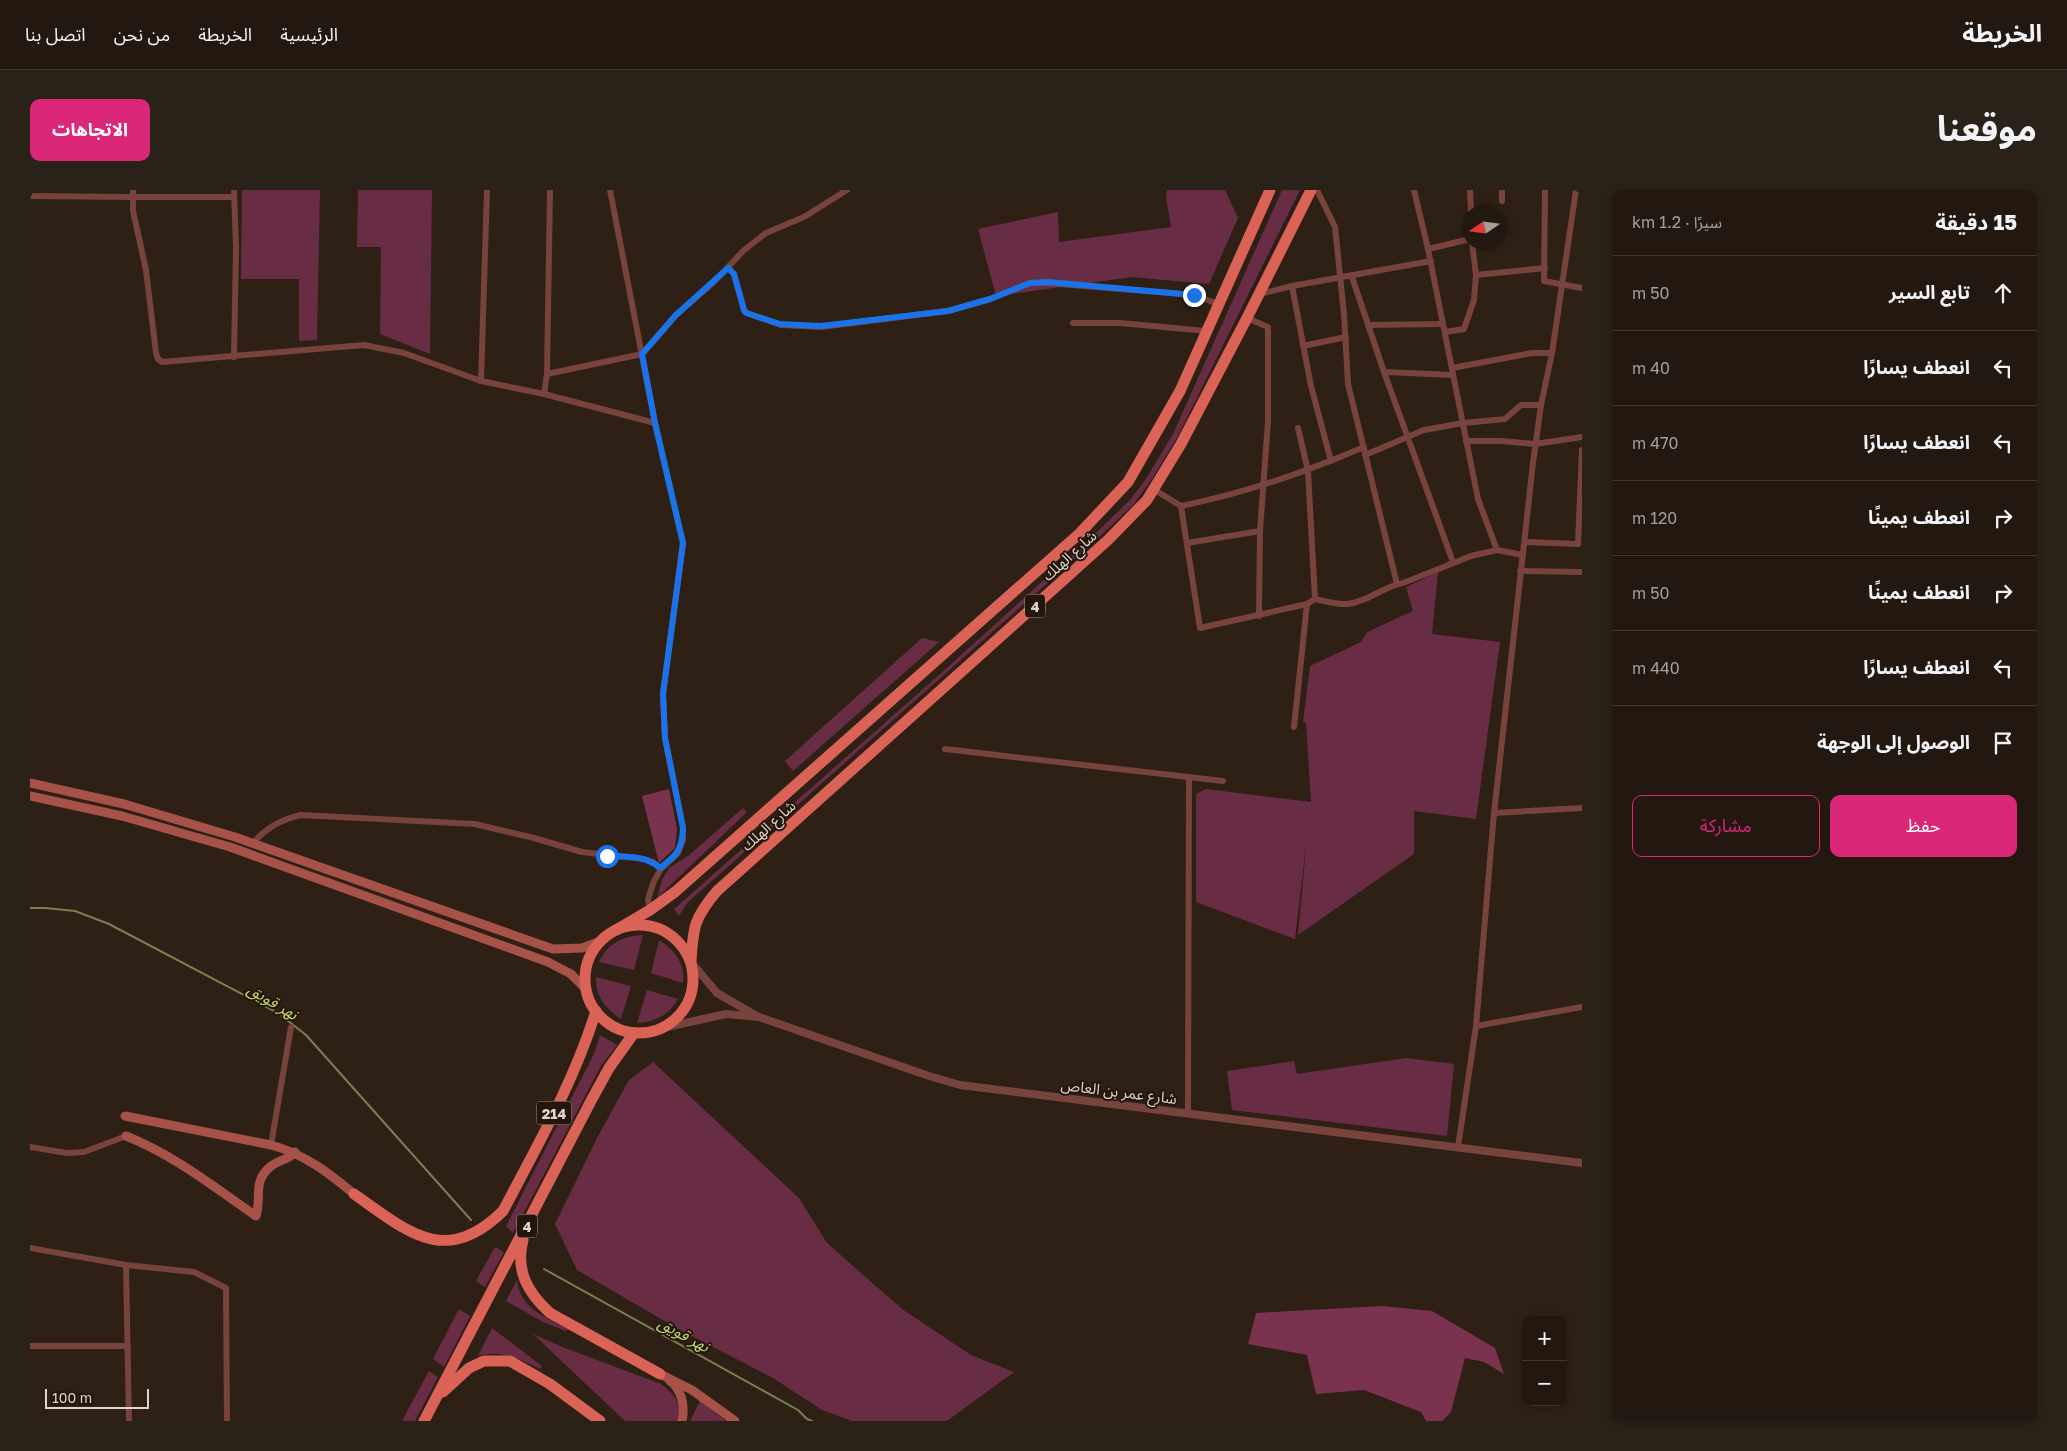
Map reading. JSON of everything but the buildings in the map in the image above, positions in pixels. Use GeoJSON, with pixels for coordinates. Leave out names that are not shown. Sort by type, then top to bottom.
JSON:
{"type":"FeatureCollection","features":[{"type":"Feature","properties":{"kind":"highway","name":"شارع الهلك"},"geometry":{"type":"LineString","coordinates":[[616,930],[650,910],[675,892],[1080,533],[1128,482],[1180,391],[1270,190]]}},
{"type":"Feature","properties":{"kind":"highway","name":"شارع الهلك"},"geometry":{"type":"LineString","coordinates":[[691,962],[695,922],[702,909],[717,891],[1108,540],[1147,500],[1181,444],[1260,294],[1311,190]]}},
{"type":"Feature","properties":{"kind":"highway"},"geometry":{"type":"LineString","coordinates":[[634,925],[652,926],[669,934],[682,946],[691,962],[694,978],[692,993],[685,1008],[675,1020],[662,1028],[648,1033],[634,1033],[609,1024],[596,1011],[586,989],[588,963],[593,951],[601,941],[616,930],[634,925]]}},
{"type":"Feature","properties":{"kind":"highway","name":"214"},"geometry":{"type":"LineString","coordinates":[[354,1194],[401,1227],[434,1241],[452,1240],[469,1236],[486,1226],[503,1211],[571,1081],[585,1047],[596,1011]]}},
{"type":"Feature","properties":{"kind":"highway","name":"4"},"geometry":{"type":"LineString","coordinates":[[424,1421],[528,1226],[596,1091],[609,1068],[634,1033]]}},
{"type":"Feature","properties":{"kind":"highway"},"geometry":{"type":"LineString","coordinates":[[528,1226],[521,1256],[525,1280],[530,1292],[538,1302],[550,1312],[660,1374]]}},
{"type":"Feature","properties":{"kind":"highway"},"geometry":{"type":"LineString","coordinates":[[435,1401],[469,1368],[484,1361],[510,1361],[550,1384],[600,1421]]}},
{"type":"Feature","properties":{"kind":"main road"},"geometry":{"type":"LineString","coordinates":[[30,783],[124,804],[253,843],[553,949],[582,948],[601,941]]}},
{"type":"Feature","properties":{"kind":"main road"},"geometry":{"type":"LineString","coordinates":[[30,796],[122,816],[230,847],[548,962],[571,974],[586,989]]}},
{"type":"Feature","properties":{"kind":"main road"},"geometry":{"type":"LineString","coordinates":[[126,1116],[272,1145],[295,1152],[330,1173],[354,1194]]}},
{"type":"Feature","properties":{"kind":"main road"},"geometry":{"type":"LineString","coordinates":[[126,1136],[176,1160],[256,1216],[258,1211],[258,1187],[261,1178],[270,1166],[295,1152]]}},
{"type":"Feature","properties":{"kind":"main road"},"geometry":{"type":"LineString","coordinates":[[660,1374],[672,1382],[680,1393],[684,1406],[682,1421]]}},
{"type":"Feature","properties":{"kind":"main road"},"geometry":{"type":"LineString","coordinates":[[660,1374],[692,1390],[735,1421]]}},
{"type":"Feature","properties":{"kind":"street"},"geometry":{"type":"LineString","coordinates":[[481,381],[487,190]]}},
{"type":"Feature","properties":{"kind":"street"},"geometry":{"type":"LineString","coordinates":[[544,394],[547,374],[550,190]]}},
{"type":"Feature","properties":{"kind":"street"},"geometry":{"type":"LineString","coordinates":[[610,190],[655,423],[683,543],[663,694],[665,738],[683,828],[683,840],[678,853],[660,868],[648,899],[650,910]]}},
{"type":"Feature","properties":{"kind":"street"},"geometry":{"type":"LineString","coordinates":[[547,374],[642,354],[676,315],[728,268],[743,251],[766,233],[804,217],[847,190]]}},
{"type":"Feature","properties":{"kind":"street"},"geometry":{"type":"LineString","coordinates":[[1317,190],[1335,226],[1346,337],[1348,384],[1397,584]]}},
{"type":"Feature","properties":{"kind":"street"},"geometry":{"type":"LineString","coordinates":[[1414,190],[1431,262],[1478,500],[1497,550]]}},
{"type":"Feature","properties":{"kind":"street"},"geometry":{"type":"LineString","coordinates":[[1470,190],[1471,205]]}},
{"type":"Feature","properties":{"kind":"street"},"geometry":{"type":"LineString","coordinates":[[1502,190],[1502,202]]}},
{"type":"Feature","properties":{"kind":"street"},"geometry":{"type":"LineString","coordinates":[[1545,190],[1544,282],[1582,288]]}},
{"type":"Feature","properties":{"kind":"street"},"geometry":{"type":"LineString","coordinates":[[1458,1147],[1476,1026],[1494,813],[1535,444],[1552,353],[1576,190]]}},
{"type":"Feature","properties":{"kind":"street"},"geometry":{"type":"LineString","coordinates":[[133,193],[133,211],[146,270],[158,359],[169,363],[364,345],[404,353],[481,381],[544,394],[655,423]]}},
{"type":"Feature","properties":{"kind":"street"},"geometry":{"type":"LineString","coordinates":[[30,196],[234,193],[236,247],[234,357]]}},
{"type":"Feature","properties":{"kind":"street"},"geometry":{"type":"LineString","coordinates":[[1428,249],[1462,241]]}},
{"type":"Feature","properties":{"kind":"street"},"geometry":{"type":"LineString","coordinates":[[1445,332],[1464,329],[1474,300],[1476,275],[1473,250]]}},
{"type":"Feature","properties":{"kind":"street"},"geometry":{"type":"LineString","coordinates":[[1260,294],[1292,286],[1431,262]]}},
{"type":"Feature","properties":{"kind":"street"},"geometry":{"type":"LineString","coordinates":[[728,268],[734,274],[746,313],[791,326],[821,326],[948,311],[990,299],[1030,283],[1048,282],[1194,295],[1218,304]]}},
{"type":"Feature","properties":{"kind":"street"},"geometry":{"type":"LineString","coordinates":[[1476,275],[1545,268]]}},
{"type":"Feature","properties":{"kind":"street"},"geometry":{"type":"LineString","coordinates":[[1352,277],[1384,372],[1453,562]]}},
{"type":"Feature","properties":{"kind":"street"},"geometry":{"type":"LineString","coordinates":[[1292,286],[1311,386],[1331,461]]}},
{"type":"Feature","properties":{"kind":"street"},"geometry":{"type":"LineString","coordinates":[[1247,318],[1268,328],[1268,420],[1265,485],[1260,531],[1259,616]]}},
{"type":"Feature","properties":{"kind":"street"},"geometry":{"type":"LineString","coordinates":[[1072,324],[1120,323],[1206,331]]}},
{"type":"Feature","properties":{"kind":"street"},"geometry":{"type":"LineString","coordinates":[[1368,325],[1443,324]]}},
{"type":"Feature","properties":{"kind":"street"},"geometry":{"type":"LineString","coordinates":[[1303,346],[1346,337]]}},
{"type":"Feature","properties":{"kind":"street"},"geometry":{"type":"LineString","coordinates":[[1384,372],[1453,372],[1532,353],[1552,353]]}},
{"type":"Feature","properties":{"kind":"street"},"geometry":{"type":"LineString","coordinates":[[1365,455],[1424,430],[1463,423],[1505,419],[1521,405],[1541,405]]}},
{"type":"Feature","properties":{"kind":"street"},"geometry":{"type":"LineString","coordinates":[[1298,428],[1308,471],[1315,599]]}},
{"type":"Feature","properties":{"kind":"street"},"geometry":{"type":"LineString","coordinates":[[1466,441],[1501,441],[1535,444],[1582,437]]}},
{"type":"Feature","properties":{"kind":"street"},"geometry":{"type":"LineString","coordinates":[[1154,489],[1181,506],[1217,499],[1308,471],[1364,447]]}},
{"type":"Feature","properties":{"kind":"street"},"geometry":{"type":"LineString","coordinates":[[1525,542],[1578,544],[1582,450]]}},
{"type":"Feature","properties":{"kind":"street"},"geometry":{"type":"LineString","coordinates":[[1181,506],[1200,628],[1307,604],[1315,599],[1346,604],[1364,600],[1397,584],[1404,583],[1453,562],[1497,550],[1523,555]]}},
{"type":"Feature","properties":{"kind":"street"},"geometry":{"type":"LineString","coordinates":[[1187,543],[1260,531]]}},
{"type":"Feature","properties":{"kind":"street"},"geometry":{"type":"LineString","coordinates":[[1520,571],[1582,572]]}},
{"type":"Feature","properties":{"kind":"street"},"geometry":{"type":"LineString","coordinates":[[1294,727],[1307,604]]}},
{"type":"Feature","properties":{"kind":"street"},"geometry":{"type":"LineString","coordinates":[[945,748],[1223,781]]}},
{"type":"Feature","properties":{"kind":"street"},"geometry":{"type":"LineString","coordinates":[[1188,1113],[1189,777]]}},
{"type":"Feature","properties":{"kind":"street"},"geometry":{"type":"LineString","coordinates":[[1494,813],[1582,808]]}},
{"type":"Feature","properties":{"kind":"street"},"geometry":{"type":"LineString","coordinates":[[253,843],[262,834],[280,822],[301,815],[464,823],[534,838],[582,852],[644,859],[653,862],[660,868]]}},
{"type":"Feature","properties":{"kind":"street"},"geometry":{"type":"LineString","coordinates":[[691,962],[717,993],[759,1017]]}},
{"type":"Feature","properties":{"kind":"street"},"geometry":{"type":"LineString","coordinates":[[1476,1026],[1582,1007]]}},
{"type":"Feature","properties":{"kind":"street","name":"شارع عمر بن العاص"},"geometry":{"type":"LineString","coordinates":[[662,1028],[726,1014],[759,1017],[960,1085],[1582,1163]]}},
{"type":"Feature","properties":{"kind":"street"},"geometry":{"type":"LineString","coordinates":[[272,1145],[291,1026]]}},
{"type":"Feature","properties":{"kind":"street"},"geometry":{"type":"LineString","coordinates":[[30,1147],[67,1153],[84,1152],[126,1136]]}},
{"type":"Feature","properties":{"kind":"street"},"geometry":{"type":"LineString","coordinates":[[30,1248],[126,1265],[194,1272],[226,1288],[227,1421]]}},
{"type":"Feature","properties":{"kind":"street"},"geometry":{"type":"LineString","coordinates":[[126,1265],[129,1421]]}},
{"type":"Feature","properties":{"kind":"street"},"geometry":{"type":"LineString","coordinates":[[30,1346],[128,1346]]}},
{"type":"Feature","properties":{"kind":"shaded area"},"geometry":{"type":"Polygon","coordinates":[[[242,190],[320,190],[317,340],[299,341],[299,279],[241,279],[242,190]]]}},
{"type":"Feature","properties":{"kind":"shaded area"},"geometry":{"type":"Polygon","coordinates":[[[358,190],[432,190],[430,354],[380,334],[381,247],[357,247],[358,190]]]}},
{"type":"Feature","properties":{"kind":"shaded area"},"geometry":{"type":"Polygon","coordinates":[[[1167,190],[1225,190],[1238,218],[1209,284],[1132,277],[996,296],[978,229],[1058,212],[1059,242],[1171,227],[1166,197],[1167,190]]]}},
{"type":"Feature","properties":{"kind":"shaded area"},"geometry":{"type":"Polygon","coordinates":[[[1282,190],[1300,190],[1178,436],[1150,482],[1133,505],[687,903],[679,916],[674,909],[939,675],[1130,500],[1146,479],[1173,434],[1282,190]]]}},
{"type":"Feature","properties":{"kind":"shaded area"},"geometry":{"type":"Polygon","coordinates":[[[1438,572],[1432,634],[1500,642],[1476,819],[1414,811],[1414,854],[1298,935],[1307,837],[1295,939],[1196,902],[1196,794],[1206,789],[1311,802],[1306,723],[1303,722],[1310,666],[1361,642],[1367,632],[1413,611],[1406,587],[1438,572]]]}},
{"type":"Feature","properties":{"kind":"shaded area"},"geometry":{"type":"Polygon","coordinates":[[[922,638],[939,642],[793,771],[785,761],[922,638]]]}},
{"type":"Feature","properties":{"kind":"shaded area"},"geometry":{"type":"Polygon","coordinates":[[[669,789],[677,829],[675,848],[659,863],[642,796],[669,789]]]}},
{"type":"Feature","properties":{"kind":"shaded area"},"geometry":{"type":"Polygon","coordinates":[[[743,808],[747,812],[657,898],[662,880],[669,868],[688,856],[743,808]]]}},
{"type":"Feature","properties":{"kind":"shaded area"},"geometry":{"type":"Polygon","coordinates":[[[643,935],[634,970],[599,962],[602,955],[611,945],[629,937],[643,935]]]}},
{"type":"Feature","properties":{"kind":"shaded area"},"geometry":{"type":"Polygon","coordinates":[[[659,940],[670,948],[678,958],[683,970],[683,983],[651,973],[659,940]]]}},
{"type":"Feature","properties":{"kind":"shaded area"},"geometry":{"type":"Polygon","coordinates":[[[596,977],[631,986],[621,1019],[602,1001],[597,990],[596,977]]]}},
{"type":"Feature","properties":{"kind":"shaded area"},"geometry":{"type":"Polygon","coordinates":[[[647,990],[678,999],[661,1017],[637,1023],[647,990]]]}},
{"type":"Feature","properties":{"kind":"shaded area"},"geometry":{"type":"Polygon","coordinates":[[[600,1035],[617,1045],[601,1066],[513,1233],[506,1226],[594,1054],[600,1035]]]}},
{"type":"Feature","properties":{"kind":"shaded area"},"geometry":{"type":"Polygon","coordinates":[[[1406,1058],[1454,1064],[1447,1136],[1232,1110],[1227,1071],[1294,1061],[1297,1074],[1406,1058]]]}},
{"type":"Feature","properties":{"kind":"shaded area"},"geometry":{"type":"Polygon","coordinates":[[[653,1062],[799,1198],[827,1243],[902,1309],[971,1355],[1014,1372],[947,1421],[852,1421],[822,1410],[773,1378],[680,1330],[577,1270],[555,1224],[598,1136],[629,1080],[653,1062]]]}},
{"type":"Feature","properties":{"kind":"shaded area"},"geometry":{"type":"Polygon","coordinates":[[[495,1247],[504,1252],[485,1287],[476,1281],[495,1247]]]}},
{"type":"Feature","properties":{"kind":"shaded area"},"geometry":{"type":"Polygon","coordinates":[[[517,1280],[519,1290],[529,1305],[543,1316],[569,1330],[566,1331],[545,1323],[506,1301],[517,1280]]]}},
{"type":"Feature","properties":{"kind":"shaded area"},"geometry":{"type":"Polygon","coordinates":[[[1382,1306],[1432,1311],[1495,1348],[1504,1374],[1484,1362],[1465,1358],[1451,1412],[1442,1421],[1426,1421],[1421,1412],[1364,1390],[1316,1394],[1307,1355],[1248,1344],[1256,1313],[1382,1306]]]}},
{"type":"Feature","properties":{"kind":"shaded area"},"geometry":{"type":"Polygon","coordinates":[[[459,1309],[470,1316],[444,1367],[433,1359],[459,1309]]]}},
{"type":"Feature","properties":{"kind":"shaded area"},"geometry":{"type":"Polygon","coordinates":[[[492,1328],[542,1366],[540,1369],[503,1354],[478,1356],[492,1328]]]}},
{"type":"Feature","properties":{"kind":"shaded area"},"geometry":{"type":"Polygon","coordinates":[[[533,1334],[661,1384],[676,1400],[678,1421],[625,1421],[533,1334]]]}},
{"type":"Feature","properties":{"kind":"shaded area"},"geometry":{"type":"Polygon","coordinates":[[[429,1371],[438,1377],[415,1421],[402,1421],[429,1371]]]}},
{"type":"Feature","properties":{"kind":"shaded area"},"geometry":{"type":"Polygon","coordinates":[[[700,1401],[726,1421],[690,1421],[700,1401]]]}},
{"type":"Feature","properties":{"kind":"waterway","name":"نهر قويق"},"geometry":{"type":"LineString","coordinates":[[30,908],[75,911],[109,924],[278,1013],[306,1035],[471,1220]]}},
{"type":"Feature","properties":{"kind":"waterway","name":"نهر قويق"},"geometry":{"type":"LineString","coordinates":[[544,1269],[798,1410],[807,1419],[812,1421]]}},
{"type":"Feature","properties":{"kind":"route"},"geometry":{"type":"LineString","coordinates":[[607,856],[649,860],[660,868],[678,853],[683,840],[683,828],[665,738],[663,694],[683,543],[655,423],[642,354],[676,315],[728,268],[734,274],[736,286],[746,313],[791,326],[821,326],[948,311],[990,299],[1030,283],[1048,282],[1194,295]]}}]}
